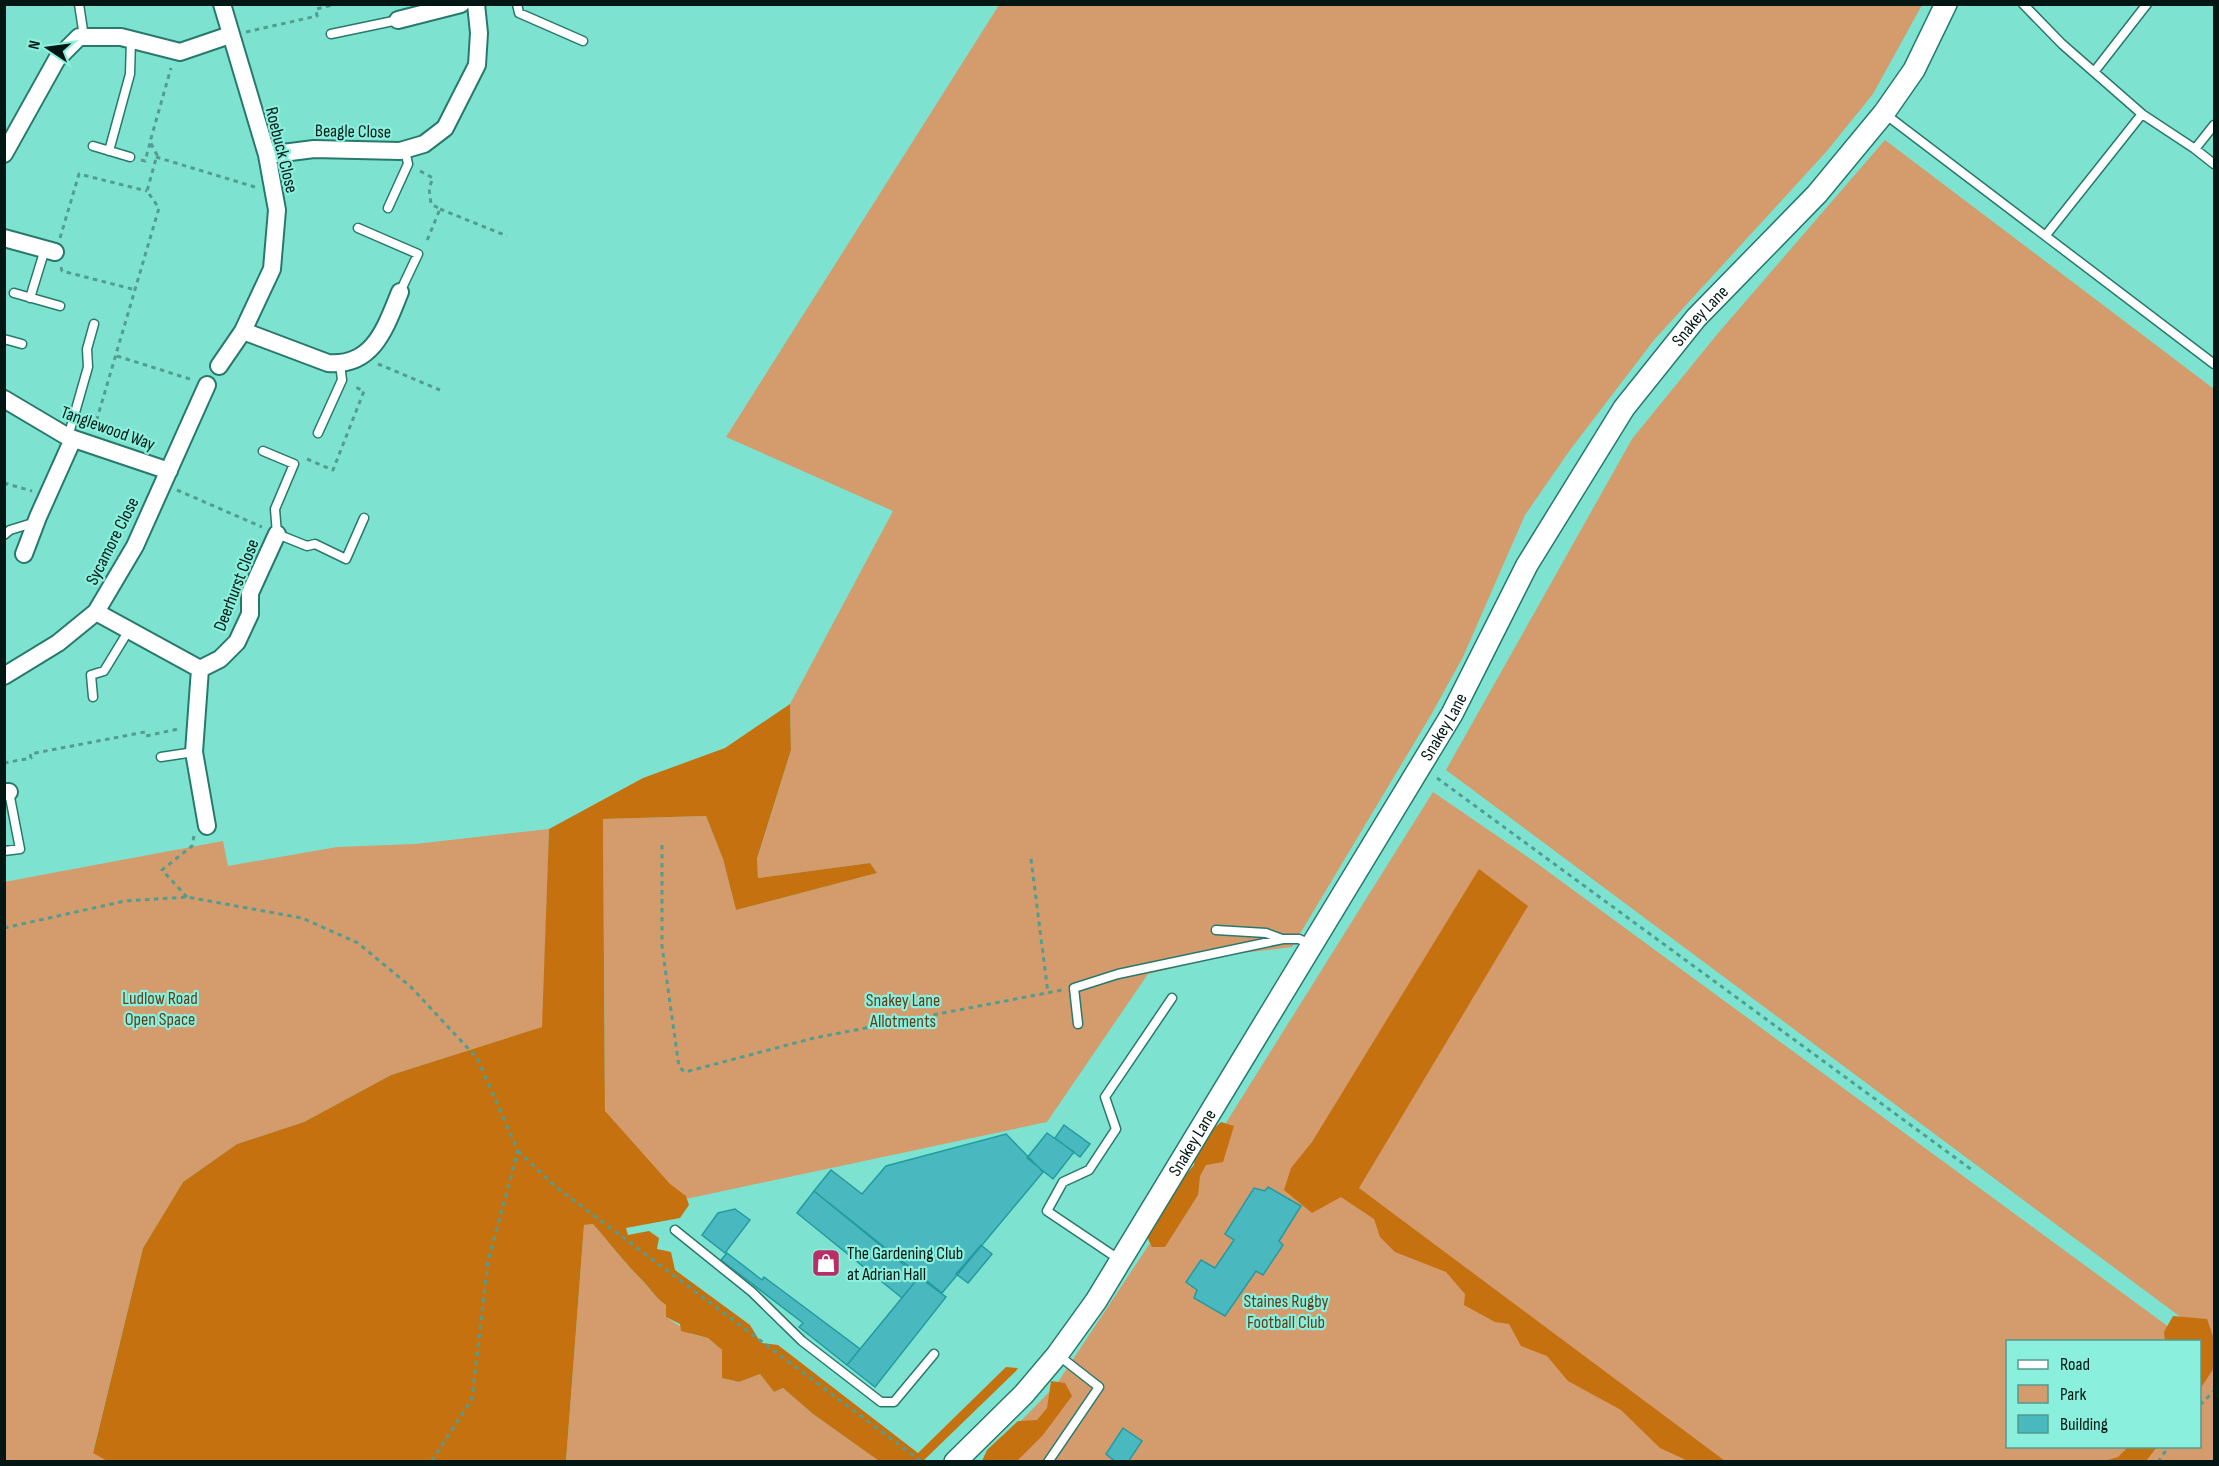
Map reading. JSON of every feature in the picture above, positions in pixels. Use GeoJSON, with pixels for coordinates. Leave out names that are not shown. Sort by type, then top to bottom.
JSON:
{"type":"FeatureCollection","features":[{"type":"Feature","properties":{"kind":"street","name":"Roebuck Close"},"geometry":{"type":"LineString","coordinates":[[219,366],[243,331],[272,269],[277,210],[267,155],[222,4]]}},
{"type":"Feature","properties":{"kind":"street"},"geometry":{"type":"LineString","coordinates":[[398,20],[461,4]]}},
{"type":"Feature","properties":{"kind":"street","name":"Beagle Close"},"geometry":{"type":"LineString","coordinates":[[267,155],[314,149],[406,157],[424,144],[445,128],[464,96],[477,65],[479,33],[476,4]]}},
{"type":"Feature","properties":{"kind":"street","name":"Snakey Lane"},"geometry":{"type":"LineString","coordinates":[[955,1461],[1024,1394],[1057,1355],[1096,1301],[1421,766],[1457,705],[1527,565],[1624,408],[1696,318],[1817,194],[1884,113],[1914,69],[1946,4]]}},
{"type":"Feature","properties":{"kind":"street"},"geometry":{"type":"LineString","coordinates":[[4,154],[57,59],[79,38],[121,37],[175,52],[230,35]]}},
{"type":"Feature","properties":{"kind":"street"},"geometry":{"type":"LineString","coordinates":[[4,238],[50,251]]}},
{"type":"Feature","properties":{"kind":"street"},"geometry":{"type":"LineString","coordinates":[[243,331],[328,363],[341,372],[383,336],[400,292]]}},
{"type":"Feature","properties":{"kind":"street","name":"Sycamore Close"},"geometry":{"type":"LineString","coordinates":[[4,676],[58,643],[96,612],[135,546],[207,385]]}},
{"type":"Feature","properties":{"kind":"street","name":"Tanglewood Way"},"geometry":{"type":"LineString","coordinates":[[4,399],[77,440],[165,477]]}},
{"type":"Feature","properties":{"kind":"street"},"geometry":{"type":"LineString","coordinates":[[24,554],[47,496],[77,440]]}},
{"type":"Feature","properties":{"kind":"street","name":"Deerhurst Close"},"geometry":{"type":"LineString","coordinates":[[200,669],[220,659],[237,642],[250,614],[250,593],[277,534]]}},
{"type":"Feature","properties":{"kind":"street"},"geometry":{"type":"LineString","coordinates":[[96,612],[200,669],[194,752],[201,827]]}},
{"type":"Feature","properties":{"kind":"lane"},"geometry":{"type":"LineString","coordinates":[[79,4],[84,37]]}},
{"type":"Feature","properties":{"kind":"lane"},"geometry":{"type":"LineString","coordinates":[[517,4],[519,13],[583,41]]}},
{"type":"Feature","properties":{"kind":"lane"},"geometry":{"type":"LineString","coordinates":[[2023,4],[2142,114],[2214,164]]}},
{"type":"Feature","properties":{"kind":"lane"},"geometry":{"type":"LineString","coordinates":[[2094,72],[2147,4]]}},
{"type":"Feature","properties":{"kind":"lane"},"geometry":{"type":"LineString","coordinates":[[331,34],[398,20]]}},
{"type":"Feature","properties":{"kind":"lane"},"geometry":{"type":"LineString","coordinates":[[109,151],[130,74],[131,40]]}},
{"type":"Feature","properties":{"kind":"lane"},"geometry":{"type":"LineString","coordinates":[[1884,113],[2214,364]]}},
{"type":"Feature","properties":{"kind":"lane"},"geometry":{"type":"LineString","coordinates":[[2046,235],[2142,114]]}},
{"type":"Feature","properties":{"kind":"lane"},"geometry":{"type":"LineString","coordinates":[[2195,149],[2214,125]]}},
{"type":"Feature","properties":{"kind":"lane"},"geometry":{"type":"LineString","coordinates":[[93,146],[130,157]]}},
{"type":"Feature","properties":{"kind":"lane"},"geometry":{"type":"LineString","coordinates":[[388,208],[406,157]]}},
{"type":"Feature","properties":{"kind":"lane"},"geometry":{"type":"LineString","coordinates":[[358,228],[418,254],[400,292]]}},
{"type":"Feature","properties":{"kind":"lane"},"geometry":{"type":"LineString","coordinates":[[30,298],[50,251]]}},
{"type":"Feature","properties":{"kind":"lane"},"geometry":{"type":"LineString","coordinates":[[14,293],[60,306]]}},
{"type":"Feature","properties":{"kind":"lane"},"geometry":{"type":"LineString","coordinates":[[77,440],[88,368],[87,349],[94,324]]}},
{"type":"Feature","properties":{"kind":"lane"},"geometry":{"type":"LineString","coordinates":[[4,339],[22,344]]}},
{"type":"Feature","properties":{"kind":"lane"},"geometry":{"type":"LineString","coordinates":[[318,433],[341,372]]}},
{"type":"Feature","properties":{"kind":"lane"},"geometry":{"type":"LineString","coordinates":[[263,451],[294,464],[275,509],[277,534],[306,546],[315,544],[346,559],[364,518]]}},
{"type":"Feature","properties":{"kind":"lane"},"geometry":{"type":"LineString","coordinates":[[4,535],[10,530],[36,522]]}},
{"type":"Feature","properties":{"kind":"lane"},"geometry":{"type":"LineString","coordinates":[[93,697],[91,675],[104,671],[129,630]]}},
{"type":"Feature","properties":{"kind":"lane"},"geometry":{"type":"LineString","coordinates":[[161,757],[194,752]]}},
{"type":"Feature","properties":{"kind":"lane"},"geometry":{"type":"LineString","coordinates":[[4,851],[20,849],[7,792]]}},
{"type":"Feature","properties":{"kind":"lane"},"geometry":{"type":"LineString","coordinates":[[1216,930],[1266,933],[1283,939]]}},
{"type":"Feature","properties":{"kind":"lane"},"geometry":{"type":"LineString","coordinates":[[1078,1024],[1074,988],[1118,974],[1283,939],[1299,939],[1313,945]]}},
{"type":"Feature","properties":{"kind":"lane"},"geometry":{"type":"LineString","coordinates":[[1121,1260],[1047,1211],[1063,1182],[1089,1170],[1116,1129],[1105,1097],[1172,998]]}},
{"type":"Feature","properties":{"kind":"lane"},"geometry":{"type":"LineString","coordinates":[[675,1230],[752,1292],[802,1341],[881,1402],[894,1402],[934,1354]]}},
{"type":"Feature","properties":{"kind":"lane"},"geometry":{"type":"LineString","coordinates":[[1048,1461],[1099,1388],[1057,1355]]}},
{"type":"Feature","properties":{"kind":"path"},"geometry":{"type":"LineString","coordinates":[[230,35],[317,16],[316,9],[338,4]]}},
{"type":"Feature","properties":{"kind":"path"},"geometry":{"type":"LineString","coordinates":[[147,191],[156,157],[150,142],[175,52]]}},
{"type":"Feature","properties":{"kind":"path"},"geometry":{"type":"LineString","coordinates":[[156,157],[260,188],[274,188]]}},
{"type":"Feature","properties":{"kind":"path"},"geometry":{"type":"LineString","coordinates":[[406,157],[433,178],[429,188],[431,204],[507,236]]}},
{"type":"Feature","properties":{"kind":"path"},"geometry":{"type":"LineString","coordinates":[[77,440],[117,356],[136,290],[159,208],[147,191],[79,174],[50,251],[62,271],[136,290]]}},
{"type":"Feature","properties":{"kind":"path"},"geometry":{"type":"LineString","coordinates":[[418,254],[423,251],[440,208]]}},
{"type":"Feature","properties":{"kind":"path"},"geometry":{"type":"LineString","coordinates":[[364,354],[371,361],[440,390]]}},
{"type":"Feature","properties":{"kind":"path"},"geometry":{"type":"LineString","coordinates":[[117,356],[207,385]]}},
{"type":"Feature","properties":{"kind":"path"},"geometry":{"type":"LineString","coordinates":[[294,464],[298,455],[333,470],[364,391],[341,372]]}},
{"type":"Feature","properties":{"kind":"path"},"geometry":{"type":"LineString","coordinates":[[165,477],[277,534]]}},
{"type":"Feature","properties":{"kind":"path"},"geometry":{"type":"LineString","coordinates":[[4,483],[47,496]]}},
{"type":"Feature","properties":{"kind":"path"},"geometry":{"type":"LineString","coordinates":[[4,763],[31,758],[30,753],[195,726]]}},
{"type":"Feature","properties":{"kind":"path"},"geometry":{"type":"LineString","coordinates":[[1421,766],[1972,1170]]}},
{"type":"Feature","properties":{"kind":"path"},"geometry":{"type":"LineString","coordinates":[[186,897],[162,870],[192,846],[201,827]]}},
{"type":"Feature","properties":{"kind":"path"},"geometry":{"type":"LineString","coordinates":[[662,845],[662,946],[679,1067],[685,1072],[814,1038],[1074,988]]}},
{"type":"Feature","properties":{"kind":"path"},"geometry":{"type":"LineString","coordinates":[[1031,859],[1048,993]]}},
{"type":"Feature","properties":{"kind":"path"},"geometry":{"type":"LineString","coordinates":[[4,928],[125,901],[186,897],[302,918],[358,943],[411,987],[477,1058],[518,1151],[556,1187],[922,1461]]}},
{"type":"Feature","properties":{"kind":"path"},"geometry":{"type":"LineString","coordinates":[[431,1461],[472,1399],[488,1261],[518,1151]]}},
{"type":"Feature","properties":{"kind":"path"},"geometry":{"type":"LineString","coordinates":[[2201,1403],[2214,1391]]}},
{"type":"Feature","properties":{"kind":"path"},"geometry":{"type":"LineString","coordinates":[[2158,1461],[2168,1448]]}},
{"type":"Feature","properties":{"kind":"green space","name":"Snakey Lane Allotments"},"geometry":{"type":"Polygon","coordinates":[[[999,5],[1922,5],[1873,94],[1826,152],[1654,340],[1570,450],[1525,515],[1463,657],[1431,715],[1292,947],[1234,954],[1148,974],[1047,1122],[606,1216],[603,819],[706,816],[723,859],[736,910],[877,873],[870,863],[758,878],[757,860],[791,750],[790,704],[893,511],[726,437],[999,5]]]}},
{"type":"Feature","properties":{"kind":"green space"},"geometry":{"type":"Polygon","coordinates":[[[1885,140],[2214,389],[2214,1342],[1446,770],[1632,439],[1719,332],[1885,140]]]}},
{"type":"Feature","properties":{"kind":"green space","name":"Staines Rugby Football Club"},"geometry":{"type":"Polygon","coordinates":[[[1433,792],[1535,862],[2187,1340],[2006,1340],[2006,1448],[2201,1448],[2201,1350],[2214,1357],[2214,1461],[981,1462],[1056,1385],[1164,1222],[1433,792]]]}},
{"type":"Feature","properties":{"kind":"green space","name":"Ludlow Road Open Space"},"geometry":{"type":"Polygon","coordinates":[[[549,829],[543,1027],[391,1075],[304,1122],[237,1144],[183,1182],[143,1248],[93,1452],[109,1461],[5,1461],[4,882],[223,841],[228,866],[337,847],[415,844],[549,829]]]}},
{"type":"Feature","properties":{"kind":"green space"},"geometry":{"type":"Polygon","coordinates":[[[593,1224],[655,1296],[666,1305],[666,1317],[691,1334],[708,1338],[722,1350],[722,1378],[739,1382],[760,1374],[774,1392],[783,1388],[813,1414],[879,1461],[566,1462],[584,1225],[593,1224]]]}},
{"type":"Feature","properties":{"kind":"shaded area"},"geometry":{"type":"Polygon","coordinates":[[[790,704],[791,750],[757,859],[758,878],[870,863],[877,873],[736,910],[723,859],[706,816],[603,819],[605,1111],[670,1184],[686,1196],[689,1205],[680,1218],[626,1228],[628,1235],[649,1231],[659,1238],[657,1249],[671,1252],[675,1270],[750,1325],[761,1343],[778,1345],[918,1453],[1006,1367],[1018,1368],[1016,1371],[923,1461],[879,1461],[813,1414],[783,1388],[774,1392],[760,1374],[739,1382],[722,1378],[722,1350],[708,1338],[681,1331],[680,1324],[666,1317],[666,1305],[658,1299],[593,1224],[584,1225],[566,1461],[109,1462],[93,1453],[143,1248],[183,1182],[237,1144],[304,1122],[391,1075],[542,1027],[549,829],[643,778],[725,748],[790,704]]]}},
{"type":"Feature","properties":{"kind":"shaded area"},"geometry":{"type":"Polygon","coordinates":[[[1479,869],[1528,906],[1359,1188],[1725,1461],[1688,1461],[1660,1448],[1621,1410],[1568,1381],[1547,1356],[1521,1346],[1509,1324],[1495,1322],[1464,1305],[1465,1294],[1446,1272],[1395,1252],[1380,1237],[1374,1219],[1341,1197],[1312,1213],[1284,1190],[1291,1168],[1312,1142],[1479,869]]]}},
{"type":"Feature","properties":{"kind":"shaded area"},"geometry":{"type":"Polygon","coordinates":[[[1221,1122],[1234,1126],[1223,1162],[1206,1165],[1200,1176],[1198,1195],[1165,1247],[1152,1247],[1147,1237],[1154,1222],[1161,1216],[1169,1195],[1194,1165],[1195,1156],[1208,1134],[1221,1122]]]}},
{"type":"Feature","properties":{"kind":"shaded area"},"geometry":{"type":"Polygon","coordinates":[[[2173,1316],[2207,1319],[2214,1339],[2214,1368],[2201,1388],[2201,1340],[2165,1340],[2164,1332],[2173,1316]]]}},
{"type":"Feature","properties":{"kind":"shaded area"},"geometry":{"type":"Polygon","coordinates":[[[1051,1381],[1065,1383],[1072,1396],[1043,1435],[1017,1461],[982,1461],[987,1450],[1018,1421],[1037,1420],[1047,1408],[1051,1381]]]}},
{"type":"Feature","properties":{"kind":"shaded area"},"geometry":{"type":"Polygon","coordinates":[[[2127,1448],[2156,1448],[2146,1461],[2104,1461],[2118,1457],[2127,1448]]]}},
{"type":"Feature","properties":{"kind":"building"},"geometry":{"type":"Polygon","coordinates":[[[1064,1125],[1090,1144],[1080,1157],[1055,1138],[1064,1125]]]}},
{"type":"Feature","properties":{"kind":"building"},"geometry":{"type":"Polygon","coordinates":[[[1047,1133],[1074,1152],[1053,1179],[1027,1158],[1047,1133]]]}},
{"type":"Feature","properties":{"kind":"building"},"geometry":{"type":"Polygon","coordinates":[[[1006,1134],[1043,1172],[942,1293],[814,1191],[831,1170],[862,1194],[886,1166],[1006,1134]]]}},
{"type":"Feature","properties":{"kind":"building"},"geometry":{"type":"Polygon","coordinates":[[[1268,1187],[1301,1206],[1279,1241],[1283,1245],[1263,1275],[1256,1271],[1225,1316],[1194,1298],[1197,1290],[1186,1282],[1201,1260],[1215,1268],[1234,1240],[1225,1234],[1254,1188],[1265,1191],[1268,1187]]]}},
{"type":"Feature","properties":{"kind":"building"},"geometry":{"type":"Polygon","coordinates":[[[814,1191],[919,1277],[902,1298],[797,1213],[814,1191]]]}},
{"type":"Feature","properties":{"kind":"building"},"geometry":{"type":"Polygon","coordinates":[[[735,1209],[750,1220],[725,1253],[702,1235],[718,1213],[735,1209]]]}},
{"type":"Feature","properties":{"kind":"building"},"geometry":{"type":"Polygon","coordinates":[[[981,1245],[992,1254],[968,1283],[956,1274],[981,1245]]]}},
{"type":"Feature","properties":{"kind":"building"},"geometry":{"type":"Polygon","coordinates":[[[727,1253],[762,1280],[764,1277],[860,1349],[847,1365],[799,1327],[803,1323],[721,1260],[727,1253]]]}},
{"type":"Feature","properties":{"kind":"building"},"geometry":{"type":"Polygon","coordinates":[[[919,1277],[946,1297],[875,1387],[847,1365],[919,1277]]]}},
{"type":"Feature","properties":{"kind":"building"},"geometry":{"type":"Polygon","coordinates":[[[1123,1428],[1142,1441],[1128,1462],[1116,1462],[1106,1454],[1123,1428]]]}},
{"type":"Feature","properties":{"kind":"place","name":"The Gardening Club at Adrian Hall"},"geometry":{"type":"Point","coordinates":[826,1263]}}]}
